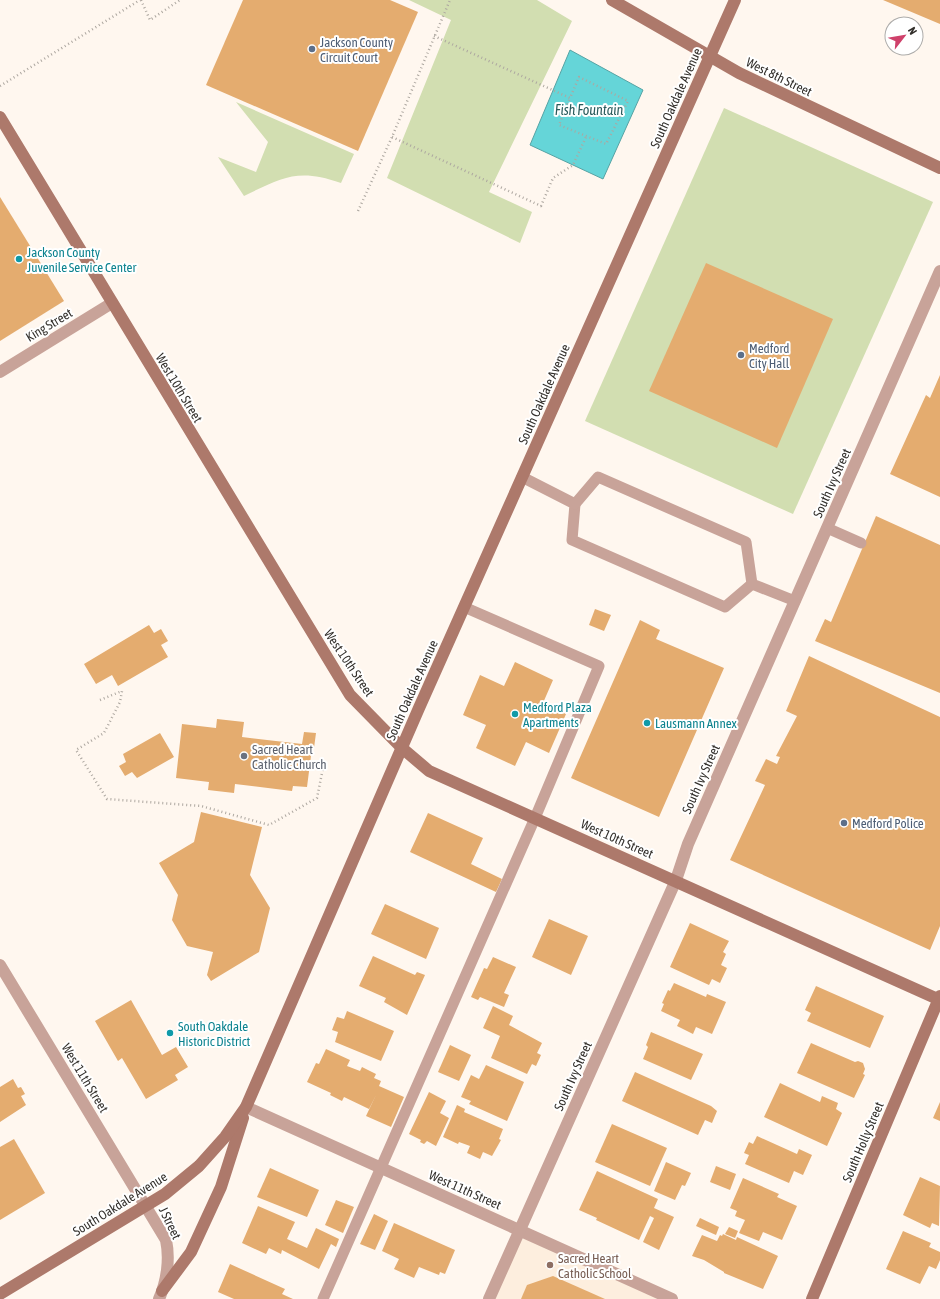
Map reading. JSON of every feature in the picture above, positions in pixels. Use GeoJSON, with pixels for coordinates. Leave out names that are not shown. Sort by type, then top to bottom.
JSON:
{"type":"FeatureCollection","features":[{"type":"Feature","properties":{"kind":"street","name":"West 8th Street"},"geometry":{"type":"LineString","coordinates":[[612,0],[739,73],[940,168]]}},
{"type":"Feature","properties":{"kind":"street","name":"South Oakdale Avenue"},"geometry":{"type":"LineString","coordinates":[[0,1294],[165,1194],[199,1166],[225,1138],[246,1107],[464,607],[735,0]]}},
{"type":"Feature","properties":{"kind":"street","name":"West 10th Street"},"geometry":{"type":"LineString","coordinates":[[0,117],[350,695],[402,748],[430,771],[940,999]]}},
{"type":"Feature","properties":{"kind":"street","name":"South Ivy Street"},"geometry":{"type":"LineString","coordinates":[[489,1299],[676,880],[688,844],[940,271]]}},
{"type":"Feature","properties":{"kind":"street","name":"King Street"},"geometry":{"type":"LineString","coordinates":[[0,372],[112,303]]}},
{"type":"Feature","properties":{"kind":"street","name":"West 11th Street"},"geometry":{"type":"LineString","coordinates":[[0,965],[146,1206]]}},
{"type":"Feature","properties":{"kind":"street","name":"South Holly Street"},"geometry":{"type":"LineString","coordinates":[[812,1299],[940,999]]}},
{"type":"Feature","properties":{"kind":"street","name":"West 11th Street"},"geometry":{"type":"LineString","coordinates":[[246,1107],[672,1299]]}},
{"type":"Feature","properties":{"kind":"street"},"geometry":{"type":"LineString","coordinates":[[161,1295],[191,1252],[221,1187],[246,1107]]}},
{"type":"Feature","properties":{"kind":"street","name":"J Street"},"geometry":{"type":"LineString","coordinates":[[146,1206],[166,1240],[169,1254],[161,1295]]}},
{"type":"Feature","properties":{"kind":"lane"},"geometry":{"type":"LineString","coordinates":[[522,477],[575,504]]}},
{"type":"Feature","properties":{"kind":"lane"},"geometry":{"type":"LineString","coordinates":[[598,477],[746,542],[752,584],[725,607],[572,540],[575,504],[598,477]]}},
{"type":"Feature","properties":{"kind":"lane"},"geometry":{"type":"LineString","coordinates":[[827,528],[861,543]]}},
{"type":"Feature","properties":{"kind":"lane"},"geometry":{"type":"LineString","coordinates":[[752,584],[796,601]]}},
{"type":"Feature","properties":{"kind":"lane"},"geometry":{"type":"LineString","coordinates":[[323,1299],[599,666],[464,607]]}},
{"type":"Feature","properties":{"kind":"path"},"geometry":{"type":"LineString","coordinates":[[0,86],[140,0],[150,20],[180,0]]}},
{"type":"Feature","properties":{"kind":"path"},"geometry":{"type":"LineString","coordinates":[[358,211],[392,137],[450,0]]}},
{"type":"Feature","properties":{"kind":"path"},"geometry":{"type":"LineString","coordinates":[[434,36],[570,98]]}},
{"type":"Feature","properties":{"kind":"path"},"geometry":{"type":"LineString","coordinates":[[579,77],[628,101],[606,144],[586,137],[559,124],[570,98],[579,77]]}},
{"type":"Feature","properties":{"kind":"path"},"geometry":{"type":"LineString","coordinates":[[392,137],[541,206],[553,178],[573,165],[586,137]]}},
{"type":"Feature","properties":{"kind":"path"},"geometry":{"type":"LineString","coordinates":[[100,700],[122,691],[120,702],[104,733],[76,750],[107,799],[200,806],[269,825],[317,798],[324,763],[310,764]]}},
{"type":"Feature","properties":{"kind":"shaded area","name":"Sacred Heart Catholic School"},"geometry":{"type":"Polygon","coordinates":[[[519,1230],[672,1299],[489,1299],[519,1230]]]}},
{"type":"Feature","properties":{"kind":"green space"},"geometry":{"type":"Polygon","coordinates":[[[409,0],[537,0],[572,21],[489,192],[532,212],[520,243],[387,178],[451,20],[409,0]]]}},
{"type":"Feature","properties":{"kind":"green space"},"geometry":{"type":"Polygon","coordinates":[[[236,102],[354,154],[341,183],[326,178],[313,176],[291,177],[270,184],[244,196],[218,157],[256,172],[268,142],[236,102]]]}},
{"type":"Feature","properties":{"kind":"green space"},"geometry":{"type":"Polygon","coordinates":[[[724,108],[933,202],[793,514],[585,421],[724,108]]]}},
{"type":"Feature","properties":{"kind":"water","name":"Fish Fountain"},"geometry":{"type":"Polygon","coordinates":[[[570,50],[643,90],[603,179],[530,145],[570,50]]]}},
{"type":"Feature","properties":{"kind":"building","name":"Jackson County Circuit Court"},"geometry":{"type":"Polygon","coordinates":[[[243,0],[390,0],[418,12],[358,151],[206,85],[243,0]]]}},
{"type":"Feature","properties":{"kind":"building"},"geometry":{"type":"Polygon","coordinates":[[[883,0],[940,0],[940,24],[883,0]]]}},
{"type":"Feature","properties":{"kind":"building","name":"Jackson County Juvenile Service Center"},"geometry":{"type":"Polygon","coordinates":[[[0,197],[64,301],[0,341],[0,197]]]}},
{"type":"Feature","properties":{"kind":"building","name":"Medford City Hall"},"geometry":{"type":"Polygon","coordinates":[[[706,263],[833,319],[777,448],[649,391],[706,263]]]}},
{"type":"Feature","properties":{"kind":"building"},"geometry":{"type":"Polygon","coordinates":[[[940,375],[940,497],[890,474],[926,395],[930,398],[940,375]]]}},
{"type":"Feature","properties":{"kind":"building"},"geometry":{"type":"Polygon","coordinates":[[[876,516],[940,545],[940,693],[815,641],[825,619],[831,622],[876,516]]]}},
{"type":"Feature","properties":{"kind":"building"},"geometry":{"type":"Polygon","coordinates":[[[595,609],[611,615],[604,631],[589,625],[595,609]]]}},
{"type":"Feature","properties":{"kind":"building","name":"Lausmann Annex"},"geometry":{"type":"Polygon","coordinates":[[[640,620],[660,630],[656,639],[724,668],[659,817],[571,778],[640,620]]]}},
{"type":"Feature","properties":{"kind":"building"},"geometry":{"type":"Polygon","coordinates":[[[149,625],[154,633],[161,629],[168,641],[161,645],[168,657],[118,686],[112,675],[96,684],[84,664],[149,625]]]}},
{"type":"Feature","properties":{"kind":"building","name":"Medford Police"},"geometry":{"type":"Polygon","coordinates":[[[809,656],[940,717],[940,926],[930,950],[730,860],[765,785],[755,781],[766,759],[777,764],[780,757],[776,756],[797,716],[786,711],[809,656]]]}},
{"type":"Feature","properties":{"kind":"building","name":"Medford Plaza Apartments"},"geometry":{"type":"Polygon","coordinates":[[[515,662],[553,680],[543,703],[566,714],[549,753],[526,742],[515,766],[476,748],[486,725],[463,715],[480,675],[504,686],[515,662]]]}},
{"type":"Feature","properties":{"kind":"building","name":"Sacred Heart Catholic Church"},"geometry":{"type":"Polygon","coordinates":[[[217,719],[244,722],[242,737],[302,744],[304,732],[316,733],[314,748],[312,748],[307,787],[293,786],[292,791],[235,784],[234,793],[208,790],[209,782],[176,778],[182,724],[216,728],[217,719]]]}},
{"type":"Feature","properties":{"kind":"building"},"geometry":{"type":"Polygon","coordinates":[[[160,733],[174,757],[137,778],[132,772],[125,776],[119,766],[126,762],[123,754],[160,733]]]}},
{"type":"Feature","properties":{"kind":"building"},"geometry":{"type":"Polygon","coordinates":[[[201,812],[262,827],[250,875],[270,908],[259,952],[211,981],[207,975],[213,952],[187,946],[172,920],[178,895],[159,863],[194,842],[201,812]]]}},
{"type":"Feature","properties":{"kind":"building"},"geometry":{"type":"Polygon","coordinates":[[[428,813],[483,838],[471,864],[502,879],[496,892],[410,852],[428,813]]]}},
{"type":"Feature","properties":{"kind":"building"},"geometry":{"type":"Polygon","coordinates":[[[385,904],[439,928],[426,959],[371,934],[385,904]]]}},
{"type":"Feature","properties":{"kind":"building"},"geometry":{"type":"Polygon","coordinates":[[[549,919],[588,936],[571,975],[532,957],[549,919]]]}},
{"type":"Feature","properties":{"kind":"building"},"geometry":{"type":"Polygon","coordinates":[[[690,923],[729,941],[723,952],[726,954],[721,965],[727,968],[720,983],[712,979],[709,985],[670,967],[690,923]]]}},
{"type":"Feature","properties":{"kind":"building"},"geometry":{"type":"Polygon","coordinates":[[[373,956],[415,975],[417,972],[425,975],[407,1015],[384,1002],[386,998],[359,986],[373,956]]]}},
{"type":"Feature","properties":{"kind":"building"},"geometry":{"type":"Polygon","coordinates":[[[493,957],[516,967],[504,993],[509,995],[504,1007],[480,997],[478,1000],[471,997],[484,968],[487,969],[493,957]]]}},
{"type":"Feature","properties":{"kind":"building"},"geometry":{"type":"Polygon","coordinates":[[[674,983],[706,997],[707,994],[726,1002],[712,1034],[696,1027],[693,1034],[677,1026],[680,1020],[661,1011],[664,1004],[662,1003],[668,990],[670,991],[674,983]]]}},
{"type":"Feature","properties":{"kind":"building"},"geometry":{"type":"Polygon","coordinates":[[[816,986],[884,1016],[870,1048],[807,1021],[811,1013],[805,1010],[816,986]]]}},
{"type":"Feature","properties":{"kind":"building"},"geometry":{"type":"Polygon","coordinates":[[[131,1000],[162,1055],[176,1047],[188,1067],[175,1075],[178,1080],[146,1099],[122,1058],[118,1061],[95,1021],[131,1000]]]}},
{"type":"Feature","properties":{"kind":"building"},"geometry":{"type":"Polygon","coordinates":[[[493,1006],[513,1016],[509,1025],[542,1043],[537,1053],[541,1055],[536,1066],[532,1064],[527,1074],[491,1058],[500,1036],[483,1028],[493,1006]]]}},
{"type":"Feature","properties":{"kind":"building"},"geometry":{"type":"Polygon","coordinates":[[[347,1011],[394,1031],[381,1061],[335,1042],[338,1032],[332,1030],[337,1017],[344,1019],[347,1011]]]}},
{"type":"Feature","properties":{"kind":"building"},"geometry":{"type":"Polygon","coordinates":[[[651,1032],[703,1054],[691,1080],[643,1059],[648,1047],[646,1045],[651,1032]]]}},
{"type":"Feature","properties":{"kind":"building"},"geometry":{"type":"Polygon","coordinates":[[[811,1043],[855,1062],[858,1061],[863,1063],[865,1069],[863,1074],[865,1075],[854,1098],[797,1073],[811,1043]]]}},
{"type":"Feature","properties":{"kind":"building"},"geometry":{"type":"Polygon","coordinates":[[[450,1045],[471,1055],[459,1081],[438,1072],[450,1045]]]}},
{"type":"Feature","properties":{"kind":"building"},"geometry":{"type":"Polygon","coordinates":[[[326,1049],[350,1060],[347,1066],[360,1071],[362,1067],[376,1074],[374,1078],[381,1081],[379,1086],[404,1097],[391,1127],[366,1116],[376,1095],[369,1109],[344,1097],[342,1101],[330,1095],[331,1093],[307,1082],[316,1063],[319,1064],[326,1049]]]}},
{"type":"Feature","properties":{"kind":"building"},"geometry":{"type":"Polygon","coordinates":[[[486,1065],[524,1082],[507,1121],[469,1104],[471,1101],[461,1097],[471,1075],[479,1079],[486,1065]]]}},
{"type":"Feature","properties":{"kind":"building"},"geometry":{"type":"Polygon","coordinates":[[[635,1072],[711,1106],[717,1111],[712,1123],[705,1120],[698,1135],[622,1101],[635,1072]]]}},
{"type":"Feature","properties":{"kind":"building"},"geometry":{"type":"Polygon","coordinates":[[[13,1079],[18,1088],[21,1087],[25,1094],[21,1096],[26,1105],[0,1122],[0,1087],[13,1079]]]}},
{"type":"Feature","properties":{"kind":"building"},"geometry":{"type":"Polygon","coordinates":[[[780,1083],[820,1102],[822,1096],[838,1103],[836,1109],[842,1113],[827,1146],[764,1117],[780,1083]]]}},
{"type":"Feature","properties":{"kind":"building"},"geometry":{"type":"Polygon","coordinates":[[[429,1092],[446,1101],[440,1113],[449,1118],[436,1146],[427,1141],[424,1144],[420,1142],[421,1140],[409,1134],[429,1092]]]}},
{"type":"Feature","properties":{"kind":"building"},"geometry":{"type":"Polygon","coordinates":[[[940,1102],[940,1121],[933,1118],[940,1102]]]}},
{"type":"Feature","properties":{"kind":"building"},"geometry":{"type":"Polygon","coordinates":[[[457,1105],[465,1109],[464,1112],[503,1129],[499,1139],[501,1140],[492,1156],[483,1152],[480,1159],[467,1153],[470,1146],[459,1142],[458,1144],[443,1137],[457,1105]]]}},
{"type":"Feature","properties":{"kind":"building"},"geometry":{"type":"Polygon","coordinates":[[[612,1124],[667,1148],[650,1186],[595,1162],[612,1124]]]}},
{"type":"Feature","properties":{"kind":"building"},"geometry":{"type":"Polygon","coordinates":[[[757,1136],[797,1154],[799,1149],[812,1155],[803,1175],[794,1171],[789,1183],[745,1164],[749,1155],[744,1153],[749,1142],[753,1144],[757,1136]]]}},
{"type":"Feature","properties":{"kind":"building"},"geometry":{"type":"Polygon","coordinates":[[[14,1139],[45,1193],[0,1220],[0,1147],[14,1139]]]}},
{"type":"Feature","properties":{"kind":"building"},"geometry":{"type":"Polygon","coordinates":[[[666,1162],[691,1173],[685,1186],[682,1185],[675,1200],[654,1191],[666,1162]]]}},
{"type":"Feature","properties":{"kind":"building"},"geometry":{"type":"Polygon","coordinates":[[[716,1166],[736,1174],[730,1190],[710,1182],[716,1166]]]}},
{"type":"Feature","properties":{"kind":"building"},"geometry":{"type":"Polygon","coordinates":[[[270,1168],[319,1190],[307,1217],[257,1197],[270,1168]]]}},
{"type":"Feature","properties":{"kind":"building"},"geometry":{"type":"Polygon","coordinates":[[[597,1171],[658,1199],[654,1208],[674,1217],[659,1250],[643,1242],[654,1218],[650,1216],[639,1240],[596,1220],[597,1218],[579,1210],[597,1171]]]}},
{"type":"Feature","properties":{"kind":"building"},"geometry":{"type":"Polygon","coordinates":[[[920,1177],[940,1186],[939,1226],[932,1223],[930,1228],[903,1215],[920,1177]]]}},
{"type":"Feature","properties":{"kind":"building"},"geometry":{"type":"Polygon","coordinates":[[[743,1178],[779,1194],[777,1197],[797,1206],[782,1240],[763,1232],[759,1241],[739,1233],[745,1220],[735,1216],[737,1211],[730,1208],[743,1178]]]}},
{"type":"Feature","properties":{"kind":"building"},"geometry":{"type":"Polygon","coordinates":[[[336,1200],[354,1207],[343,1233],[325,1225],[336,1200]]]}},
{"type":"Feature","properties":{"kind":"building"},"geometry":{"type":"Polygon","coordinates":[[[258,1206],[295,1222],[287,1239],[307,1248],[316,1228],[339,1239],[336,1247],[331,1244],[319,1269],[282,1250],[281,1254],[269,1248],[266,1254],[242,1243],[258,1206]]]}},
{"type":"Feature","properties":{"kind":"building"},"geometry":{"type":"Polygon","coordinates":[[[374,1214],[388,1221],[375,1250],[360,1244],[374,1214]]]}},
{"type":"Feature","properties":{"kind":"building"},"geometry":{"type":"Polygon","coordinates":[[[700,1218],[719,1227],[716,1235],[696,1226],[700,1218]]]}},
{"type":"Feature","properties":{"kind":"building"},"geometry":{"type":"Polygon","coordinates":[[[394,1223],[455,1250],[445,1274],[440,1272],[439,1275],[419,1267],[414,1278],[394,1269],[399,1259],[382,1251],[394,1223]]]}},
{"type":"Feature","properties":{"kind":"building"},"geometry":{"type":"Polygon","coordinates":[[[729,1227],[738,1231],[735,1238],[725,1234],[729,1227]]]}},
{"type":"Feature","properties":{"kind":"building"},"geometry":{"type":"Polygon","coordinates":[[[903,1231],[931,1243],[929,1247],[940,1252],[940,1260],[936,1269],[929,1266],[920,1284],[886,1269],[903,1231]]]}},
{"type":"Feature","properties":{"kind":"building"},"geometry":{"type":"Polygon","coordinates":[[[723,1234],[736,1240],[737,1237],[778,1256],[763,1289],[724,1273],[704,1260],[692,1256],[702,1235],[717,1241],[720,1235],[722,1236],[723,1234]]]}},
{"type":"Feature","properties":{"kind":"building"},"geometry":{"type":"Polygon","coordinates":[[[230,1264],[285,1289],[282,1294],[293,1299],[234,1299],[218,1292],[230,1264]]]}},
{"type":"Feature","properties":{"kind":"building"},"geometry":{"type":"Polygon","coordinates":[[[553,1276],[605,1299],[521,1299],[527,1285],[553,1276]]]}},
{"type":"Feature","properties":{"kind":"place","name":"Jackson County Circuit Court"},"geometry":{"type":"Point","coordinates":[312,49]}},
{"type":"Feature","properties":{"kind":"place","name":"Jackson County Juvenile Service Center"},"geometry":{"type":"Point","coordinates":[19,259]}},
{"type":"Feature","properties":{"kind":"place","name":"Medford City Hall"},"geometry":{"type":"Point","coordinates":[741,355]}},
{"type":"Feature","properties":{"kind":"place","name":"Medford Plaza Apartments"},"geometry":{"type":"Point","coordinates":[515,714]}},
{"type":"Feature","properties":{"kind":"place","name":"Lausmann Annex"},"geometry":{"type":"Point","coordinates":[647,723]}},
{"type":"Feature","properties":{"kind":"place","name":"Sacred Heart Catholic Church"},"geometry":{"type":"Point","coordinates":[244,756]}},
{"type":"Feature","properties":{"kind":"place","name":"Medford Police"},"geometry":{"type":"Point","coordinates":[844,823]}},
{"type":"Feature","properties":{"kind":"place","name":"South Oakdale Historic District"},"geometry":{"type":"Point","coordinates":[170,1033]}},
{"type":"Feature","properties":{"kind":"place","name":"Sacred Heart Catholic School"},"geometry":{"type":"Point","coordinates":[550,1265]}}]}
